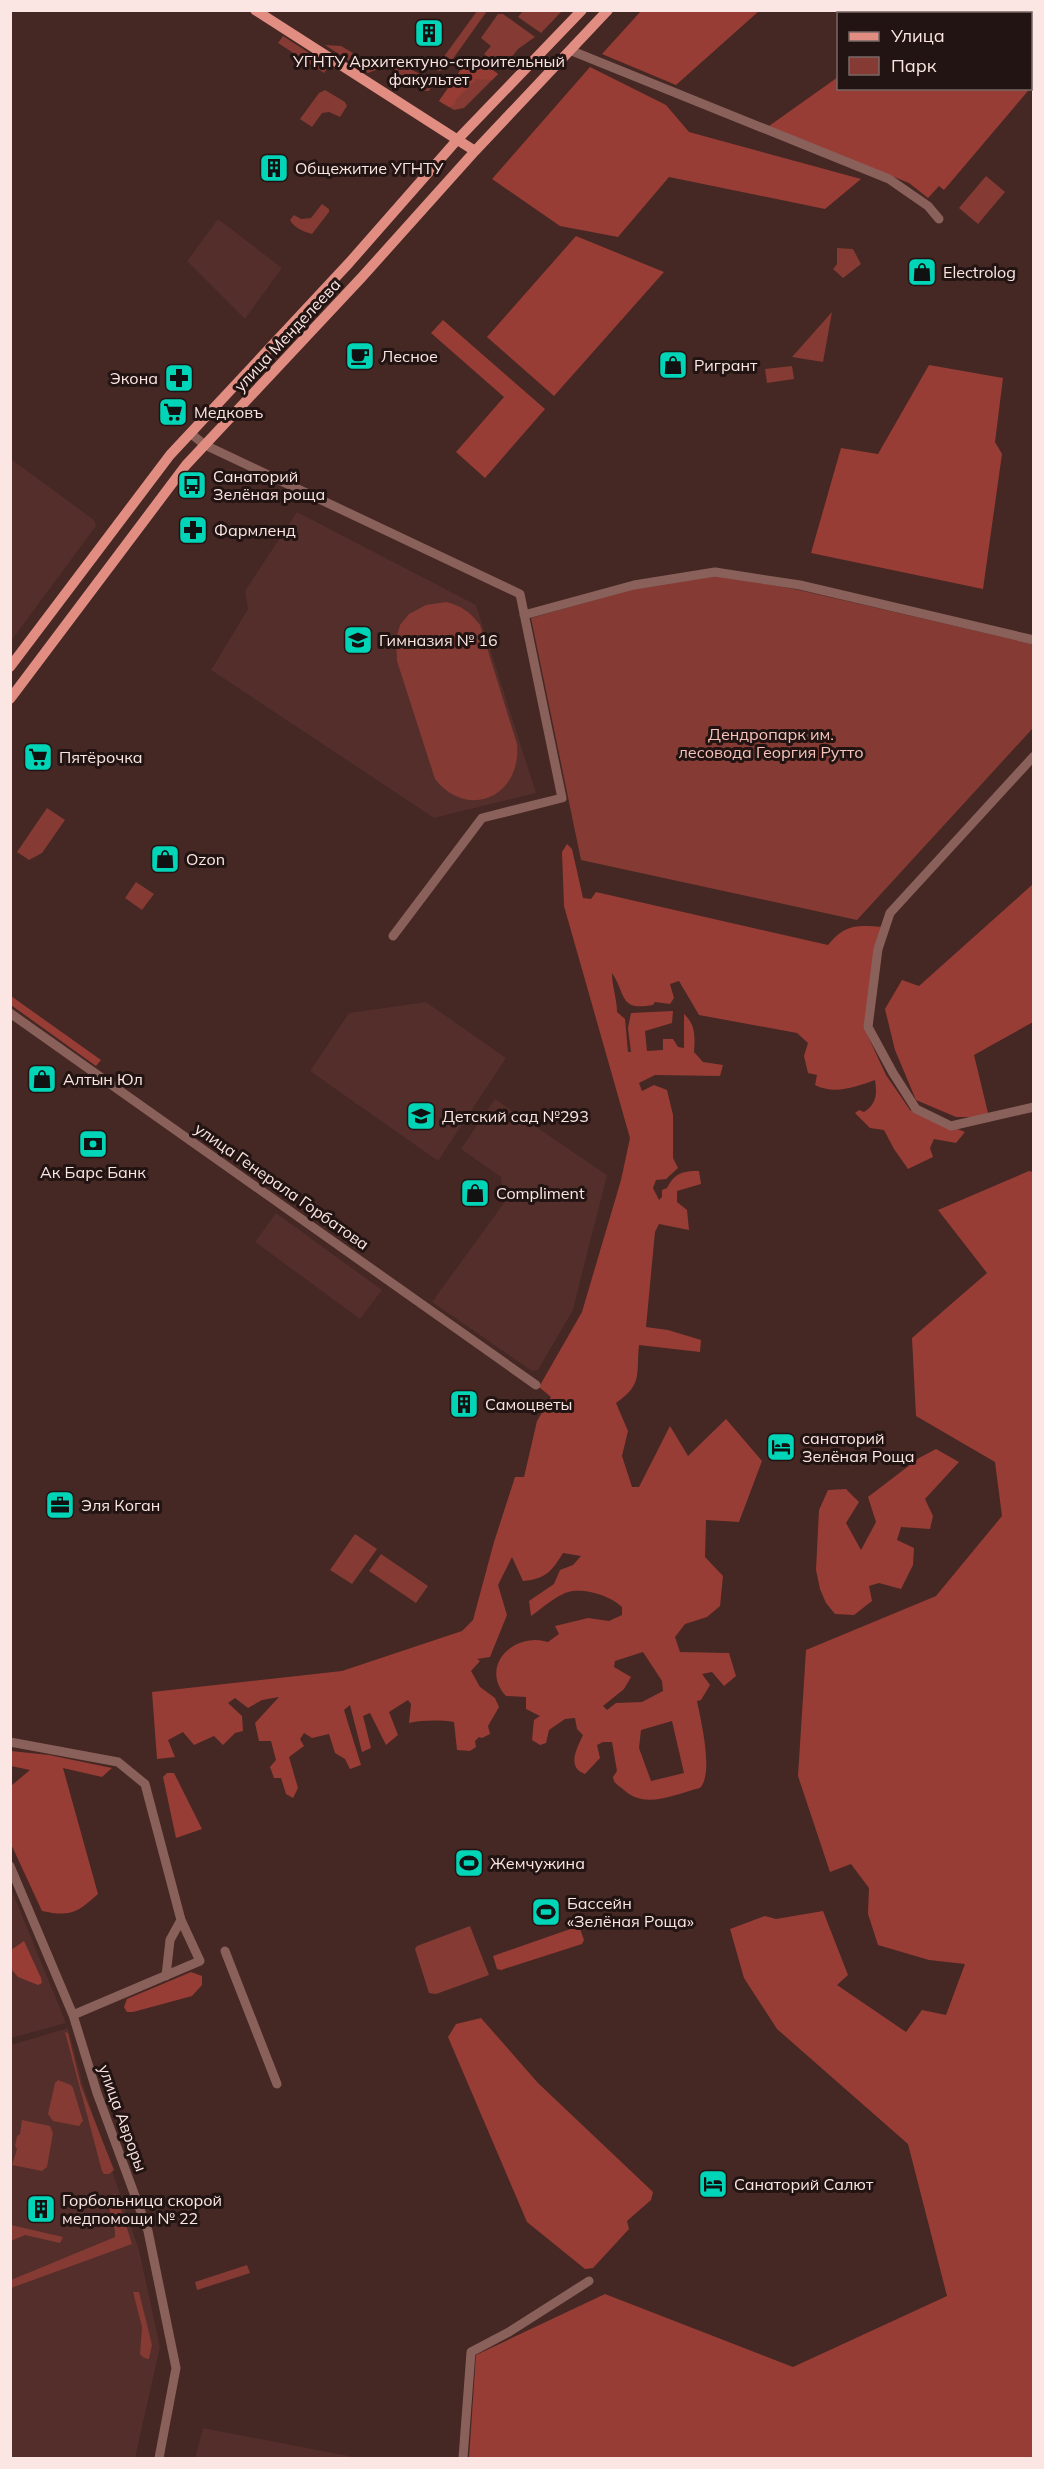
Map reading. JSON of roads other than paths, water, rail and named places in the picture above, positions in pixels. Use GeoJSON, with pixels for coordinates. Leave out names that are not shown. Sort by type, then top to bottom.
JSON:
{"type":"FeatureCollection","features":[{"type":"Feature","properties":{"kind":"main road"},"geometry":{"type":"LineString","coordinates":[[255,10],[475,152]]}},
{"type":"Feature","properties":{"kind":"main road","name":"улица Менделеева"},"geometry":{"type":"LineString","coordinates":[[10,667],[170,455],[349,263],[457,140],[582,10]]}},
{"type":"Feature","properties":{"kind":"main road","name":"улица Менделеева"},"geometry":{"type":"LineString","coordinates":[[10,699],[186,465],[608,10]]}},
{"type":"Feature","properties":{"kind":"street"},"geometry":{"type":"LineString","coordinates":[[572,51],[889,179],[928,206],[939,219]]}},
{"type":"Feature","properties":{"kind":"street"},"geometry":{"type":"LineString","coordinates":[[190,433],[205,445],[520,594],[562,798],[482,818],[393,936]]}},
{"type":"Feature","properties":{"kind":"street"},"geometry":{"type":"LineString","coordinates":[[524,615],[634,585],[715,572],[800,585],[1034,640]]}},
{"type":"Feature","properties":{"kind":"street"},"geometry":{"type":"LineString","coordinates":[[1034,756],[890,914],[878,949],[868,1027],[916,1109],[951,1126],[1034,1107]]}},
{"type":"Feature","properties":{"kind":"street","name":"улица Генерала Горбатова"},"geometry":{"type":"LineString","coordinates":[[10,1013],[536,1385]]}},
{"type":"Feature","properties":{"kind":"street"},"geometry":{"type":"LineString","coordinates":[[10,1742],[118,1761],[145,1784],[181,1920],[200,1961],[73,2015]]}},
{"type":"Feature","properties":{"kind":"street","name":"улица Авроры"},"geometry":{"type":"LineString","coordinates":[[10,1866],[73,2015],[97,2093],[148,2231],[176,2368],[159,2458]]}},
{"type":"Feature","properties":{"kind":"street"},"geometry":{"type":"LineString","coordinates":[[166,1976],[170,1940],[181,1920]]}},
{"type":"Feature","properties":{"kind":"street"},"geometry":{"type":"LineString","coordinates":[[225,1951],[277,2084]]}},
{"type":"Feature","properties":{"kind":"street"},"geometry":{"type":"LineString","coordinates":[[463,2458],[471,2352],[509,2332],[589,2281]]}},
{"type":"Feature","properties":{"kind":"place","name":"УГНТУ Архитектуно-строительный факультет"},"geometry":{"type":"Point","coordinates":[429,33]}},
{"type":"Feature","properties":{"kind":"place","name":"Общежитие УГНТУ"},"geometry":{"type":"Point","coordinates":[274,168]}},
{"type":"Feature","properties":{"kind":"place","name":"Electrolog"},"geometry":{"type":"Point","coordinates":[922,272]}},
{"type":"Feature","properties":{"kind":"place","name":"Лесное"},"geometry":{"type":"Point","coordinates":[360,356]}},
{"type":"Feature","properties":{"kind":"place","name":"Ригрант"},"geometry":{"type":"Point","coordinates":[673,365]}},
{"type":"Feature","properties":{"kind":"place","name":"Экона"},"geometry":{"type":"Point","coordinates":[179,378]}},
{"type":"Feature","properties":{"kind":"place","name":"Медковъ"},"geometry":{"type":"Point","coordinates":[173,412]}},
{"type":"Feature","properties":{"kind":"place","name":"Санаторий Зелёная роща"},"geometry":{"type":"Point","coordinates":[192,485]}},
{"type":"Feature","properties":{"kind":"place","name":"Фармленд"},"geometry":{"type":"Point","coordinates":[193,530]}},
{"type":"Feature","properties":{"kind":"place","name":"Гимназия № 16"},"geometry":{"type":"Point","coordinates":[358,640]}},
{"type":"Feature","properties":{"kind":"place","name":"Пятёрочка"},"geometry":{"type":"Point","coordinates":[38,757]}},
{"type":"Feature","properties":{"kind":"place","name":"Ozon"},"geometry":{"type":"Point","coordinates":[165,859]}},
{"type":"Feature","properties":{"kind":"place","name":"Алтын Юл"},"geometry":{"type":"Point","coordinates":[42,1079]}},
{"type":"Feature","properties":{"kind":"place","name":"Детский сад №293"},"geometry":{"type":"Point","coordinates":[421,1116]}},
{"type":"Feature","properties":{"kind":"place","name":"Ак Барс Банк"},"geometry":{"type":"Point","coordinates":[93,1144]}},
{"type":"Feature","properties":{"kind":"place","name":"Compliment"},"geometry":{"type":"Point","coordinates":[475,1193]}},
{"type":"Feature","properties":{"kind":"place","name":"Самоцветы"},"geometry":{"type":"Point","coordinates":[464,1404]}},
{"type":"Feature","properties":{"kind":"place","name":"санаторий Зелёная Роща"},"geometry":{"type":"Point","coordinates":[781,1447]}},
{"type":"Feature","properties":{"kind":"place","name":"Эля Коган"},"geometry":{"type":"Point","coordinates":[60,1505]}},
{"type":"Feature","properties":{"kind":"place","name":"Жемчужина"},"geometry":{"type":"Point","coordinates":[469,1863]}},
{"type":"Feature","properties":{"kind":"place","name":"Бассейн «Зелёная Роща»"},"geometry":{"type":"Point","coordinates":[546,1912]}},
{"type":"Feature","properties":{"kind":"place","name":"Санаторий Салют"},"geometry":{"type":"Point","coordinates":[713,2184]}},
{"type":"Feature","properties":{"kind":"place","name":"Горбольница скорой медпомощи № 22"},"geometry":{"type":"Point","coordinates":[41,2209]}},
{"type":"Feature","properties":{"kind":"park label","name":"Дендропарк им. лесовода Георгия Рутто"},"geometry":{"type":"Point","coordinates":[771,743]}}]}
